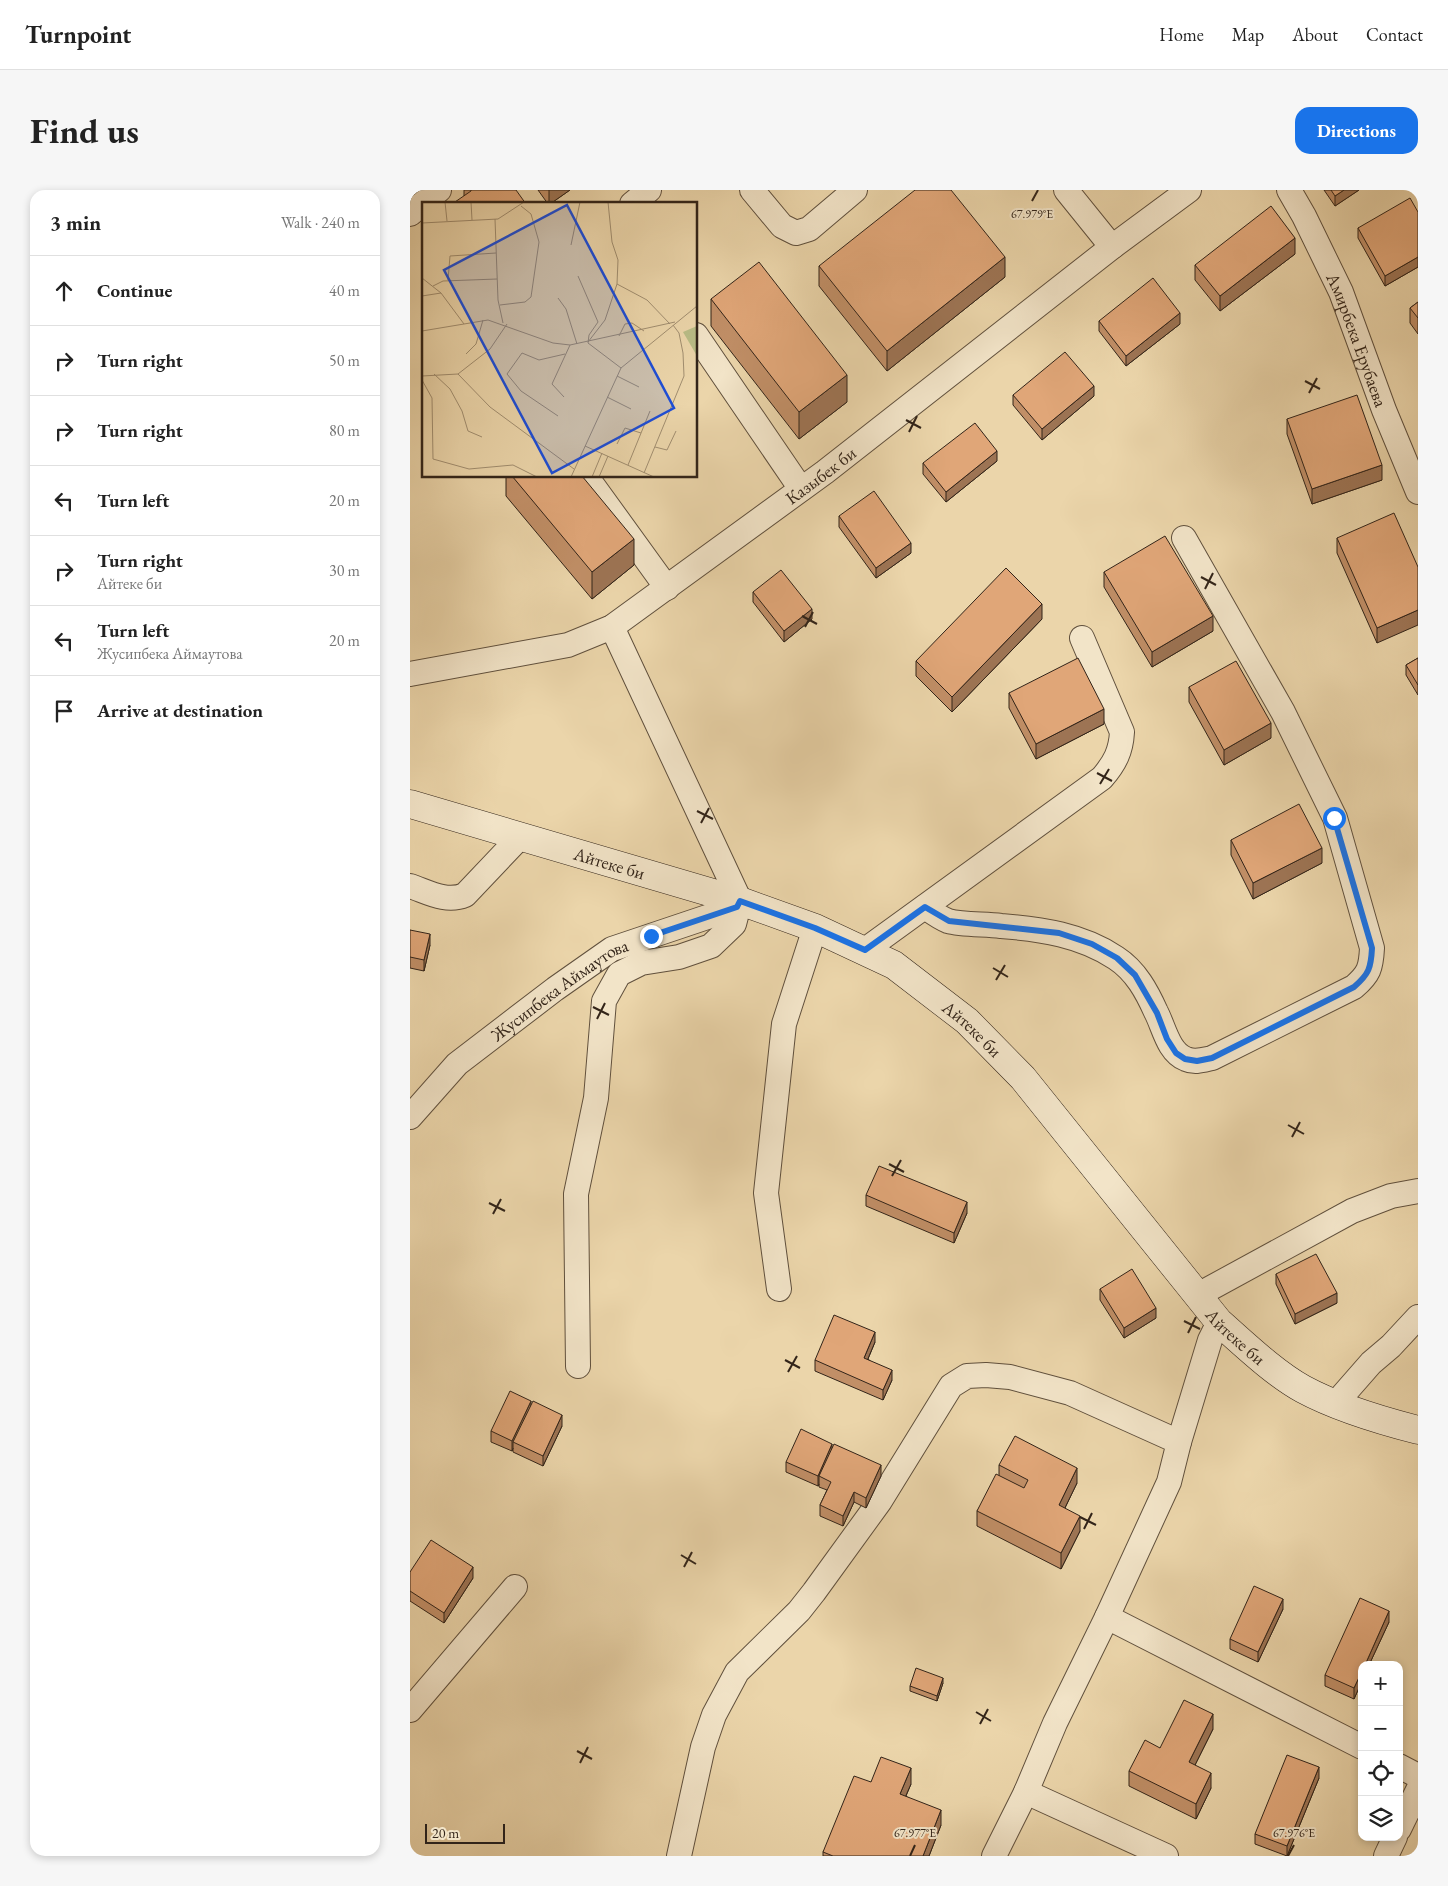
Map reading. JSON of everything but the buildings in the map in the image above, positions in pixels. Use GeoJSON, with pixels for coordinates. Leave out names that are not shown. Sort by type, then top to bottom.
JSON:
{"type":"FeatureCollection","features":[{"type":"Feature","properties":{"kind":"street"},"geometry":{"type":"LineString","coordinates":[[424,202],[439,190]]}},
{"type":"Feature","properties":{"kind":"street"},"geometry":{"type":"LineString","coordinates":[[634,202],[649,190]]}},
{"type":"Feature","properties":{"kind":"street"},"geometry":{"type":"LineString","coordinates":[[752,190],[782,226],[796,233],[809,229],[856,190]]}},
{"type":"Feature","properties":{"kind":"street"},"geometry":{"type":"LineString","coordinates":[[1066,190],[1112,247]]}},
{"type":"Feature","properties":{"kind":"street","name":"Казыбек би"},"geometry":{"type":"LineString","coordinates":[[410,674],[568,645],[612,627],[801,489],[1112,247],[1189,190]]}},
{"type":"Feature","properties":{"kind":"street","name":"Амирбека Ерубаева"},"geometry":{"type":"LineString","coordinates":[[1289,190],[1304,216],[1341,292],[1384,410],[1418,492]]}},
{"type":"Feature","properties":{"kind":"street"},"geometry":{"type":"LineString","coordinates":[[410,214],[422,204]]}},
{"type":"Feature","properties":{"kind":"street"},"geometry":{"type":"LineString","coordinates":[[698,338],[801,489]]}},
{"type":"Feature","properties":{"kind":"street"},"geometry":{"type":"LineString","coordinates":[[587,478],[667,588]]}},
{"type":"Feature","properties":{"kind":"street"},"geometry":{"type":"LineString","coordinates":[[925,907],[949,921],[1059,933],[1092,944],[1117,958],[1140,982],[1157,1013],[1167,1039],[1176,1053],[1185,1059],[1197,1061],[1212,1058],[1354,987],[1366,977],[1371,965],[1372,948],[1334,818],[1283,712],[1184,538]]}},
{"type":"Feature","properties":{"kind":"street"},"geometry":{"type":"LineString","coordinates":[[578,1366],[576,1194],[596,1098],[604,1001],[619,974],[641,963],[679,957],[710,946],[734,924],[739,904],[612,627]]}},
{"type":"Feature","properties":{"kind":"street"},"geometry":{"type":"LineString","coordinates":[[865,950],[1102,778],[1115,763],[1121,744],[1122,732],[1082,638]]}},
{"type":"Feature","properties":{"kind":"street","name":"Айтеке би"},"geometry":{"type":"LineString","coordinates":[[410,804],[815,928],[894,964],[967,1021],[1023,1078],[1219,1322],[1256,1354],[1302,1388],[1336,1403],[1418,1430]]}},
{"type":"Feature","properties":{"kind":"street"},"geometry":{"type":"LineString","coordinates":[[410,886],[440,897],[455,899],[465,894],[520,837]]}},
{"type":"Feature","properties":{"kind":"street","name":"Жусипбека Аймаутова"},"geometry":{"type":"LineString","coordinates":[[410,1117],[457,1064],[555,989],[612,949],[739,904]]}},
{"type":"Feature","properties":{"kind":"street"},"geometry":{"type":"LineString","coordinates":[[780,1289],[766,1193],[784,1024],[815,928]]}},
{"type":"Feature","properties":{"kind":"street"},"geometry":{"type":"LineString","coordinates":[[1198,1295],[1352,1211],[1391,1196],[1418,1191]]}},
{"type":"Feature","properties":{"kind":"street"},"geometry":{"type":"LineString","coordinates":[[1336,1403],[1371,1363],[1391,1346],[1418,1317]]}},
{"type":"Feature","properties":{"kind":"street"},"geometry":{"type":"LineString","coordinates":[[994,1856],[1026,1792],[1055,1723],[1107,1617],[1169,1482],[1210,1340],[1219,1322]]}},
{"type":"Feature","properties":{"kind":"street"},"geometry":{"type":"LineString","coordinates":[[679,1856],[703,1747],[714,1715],[736,1672],[799,1611],[814,1592],[880,1501],[951,1386],[967,1376],[1010,1377],[1070,1393],[1179,1442]]}},
{"type":"Feature","properties":{"kind":"street"},"geometry":{"type":"LineString","coordinates":[[410,1710],[514,1586]]}},
{"type":"Feature","properties":{"kind":"street"},"geometry":{"type":"LineString","coordinates":[[1107,1617],[1358,1745]]}},
{"type":"Feature","properties":{"kind":"street"},"geometry":{"type":"LineString","coordinates":[[1403,1768],[1418,1776]]}},
{"type":"Feature","properties":{"kind":"street"},"geometry":{"type":"LineString","coordinates":[[1403,1821],[1418,1790]]}},
{"type":"Feature","properties":{"kind":"street"},"geometry":{"type":"LineString","coordinates":[[1026,1792],[1166,1856]]}},
{"type":"Feature","properties":{"kind":"street"},"geometry":{"type":"LineString","coordinates":[[1386,1856],[1393,1841]]}},
{"type":"Feature","properties":{"kind":"route"},"geometry":{"type":"LineString","coordinates":[[651,936],[737,907],[740,901],[815,928],[865,950],[925,907],[949,921],[1059,933],[1092,944],[1117,958],[1135,975],[1145,990],[1157,1013],[1167,1039],[1176,1053],[1185,1059],[1197,1061],[1212,1058],[1354,987],[1366,977],[1371,965],[1372,948],[1356,887],[1334,818]]}}]}
